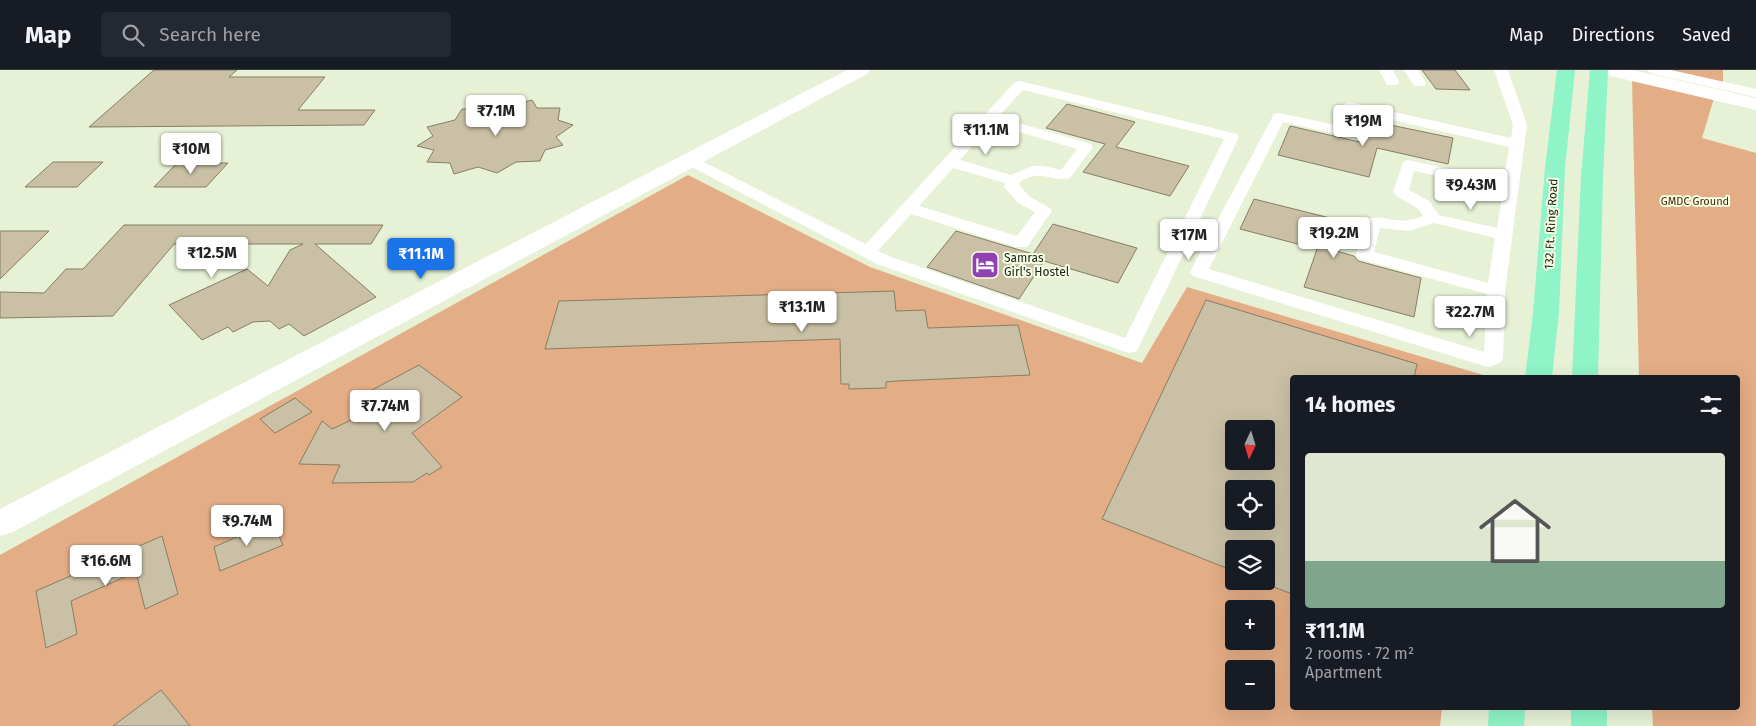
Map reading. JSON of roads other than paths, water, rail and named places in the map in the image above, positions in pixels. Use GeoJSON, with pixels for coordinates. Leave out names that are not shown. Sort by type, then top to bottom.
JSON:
{"type":"FeatureCollection","features":[{"type":"Feature","properties":{"kind":"main road","name":"132 Ft. Ring Road"},"geometry":{"type":"LineString","coordinates":[[1538,375],[1546,313],[1555,168],[1566,70]]}},
{"type":"Feature","properties":{"kind":"main road"},"geometry":{"type":"LineString","coordinates":[[1585,375],[1592,177],[1599,70]]}},
{"type":"Feature","properties":{"kind":"main road"},"geometry":{"type":"LineString","coordinates":[[1506,726],[1508,710]]}},
{"type":"Feature","properties":{"kind":"main road"},"geometry":{"type":"LineString","coordinates":[[1588,726],[1590,710]]}},
{"type":"Feature","properties":{"kind":"street"},"geometry":{"type":"LineString","coordinates":[[0,524],[860,70]]}},
{"type":"Feature","properties":{"kind":"street"},"geometry":{"type":"LineString","coordinates":[[1411,70],[1419,83]]}},
{"type":"Feature","properties":{"kind":"street"},"geometry":{"type":"LineString","coordinates":[[1501,70],[1520,125],[1496,291],[1493,358],[1488,360],[1199,272],[1278,117],[1341,130],[1348,106],[1517,144]]}},
{"type":"Feature","properties":{"kind":"street"},"geometry":{"type":"LineString","coordinates":[[1640,70],[1756,98]]}},
{"type":"Feature","properties":{"kind":"street"},"geometry":{"type":"LineString","coordinates":[[1653,70],[1756,93]]}},
{"type":"Feature","properties":{"kind":"street"},"geometry":{"type":"LineString","coordinates":[[1615,73],[1756,106]]}},
{"type":"Feature","properties":{"kind":"street"},"geometry":{"type":"LineString","coordinates":[[689,160],[883,260],[1130,347],[1232,137],[1020,85],[868,252]]}},
{"type":"Feature","properties":{"kind":"street"},"geometry":{"type":"LineString","coordinates":[[909,208],[1021,243],[1044,211],[1024,200],[1012,187],[1013,180],[1024,172],[1042,170],[1065,175],[1086,147],[989,119]]}},
{"type":"Feature","properties":{"kind":"street"},"geometry":{"type":"LineString","coordinates":[[950,162],[1013,180]]}},
{"type":"Feature","properties":{"kind":"street"},"geometry":{"type":"LineString","coordinates":[[1432,218],[1429,209],[1418,199],[1401,192],[1408,164],[1511,187]]}},
{"type":"Feature","properties":{"kind":"street"},"geometry":{"type":"LineString","coordinates":[[1496,291],[1365,255],[1373,222],[1393,226],[1414,226],[1432,218],[1504,235]]}},
{"type":"Feature","properties":{"kind":"place","name":"Samras Girl's Hostel"},"geometry":{"type":"Point","coordinates":[985,265]}},
{"type":"Feature","properties":{"kind":"park label","name":"GMDC Ground"},"geometry":{"type":"Point","coordinates":[1695,201]}}]}
